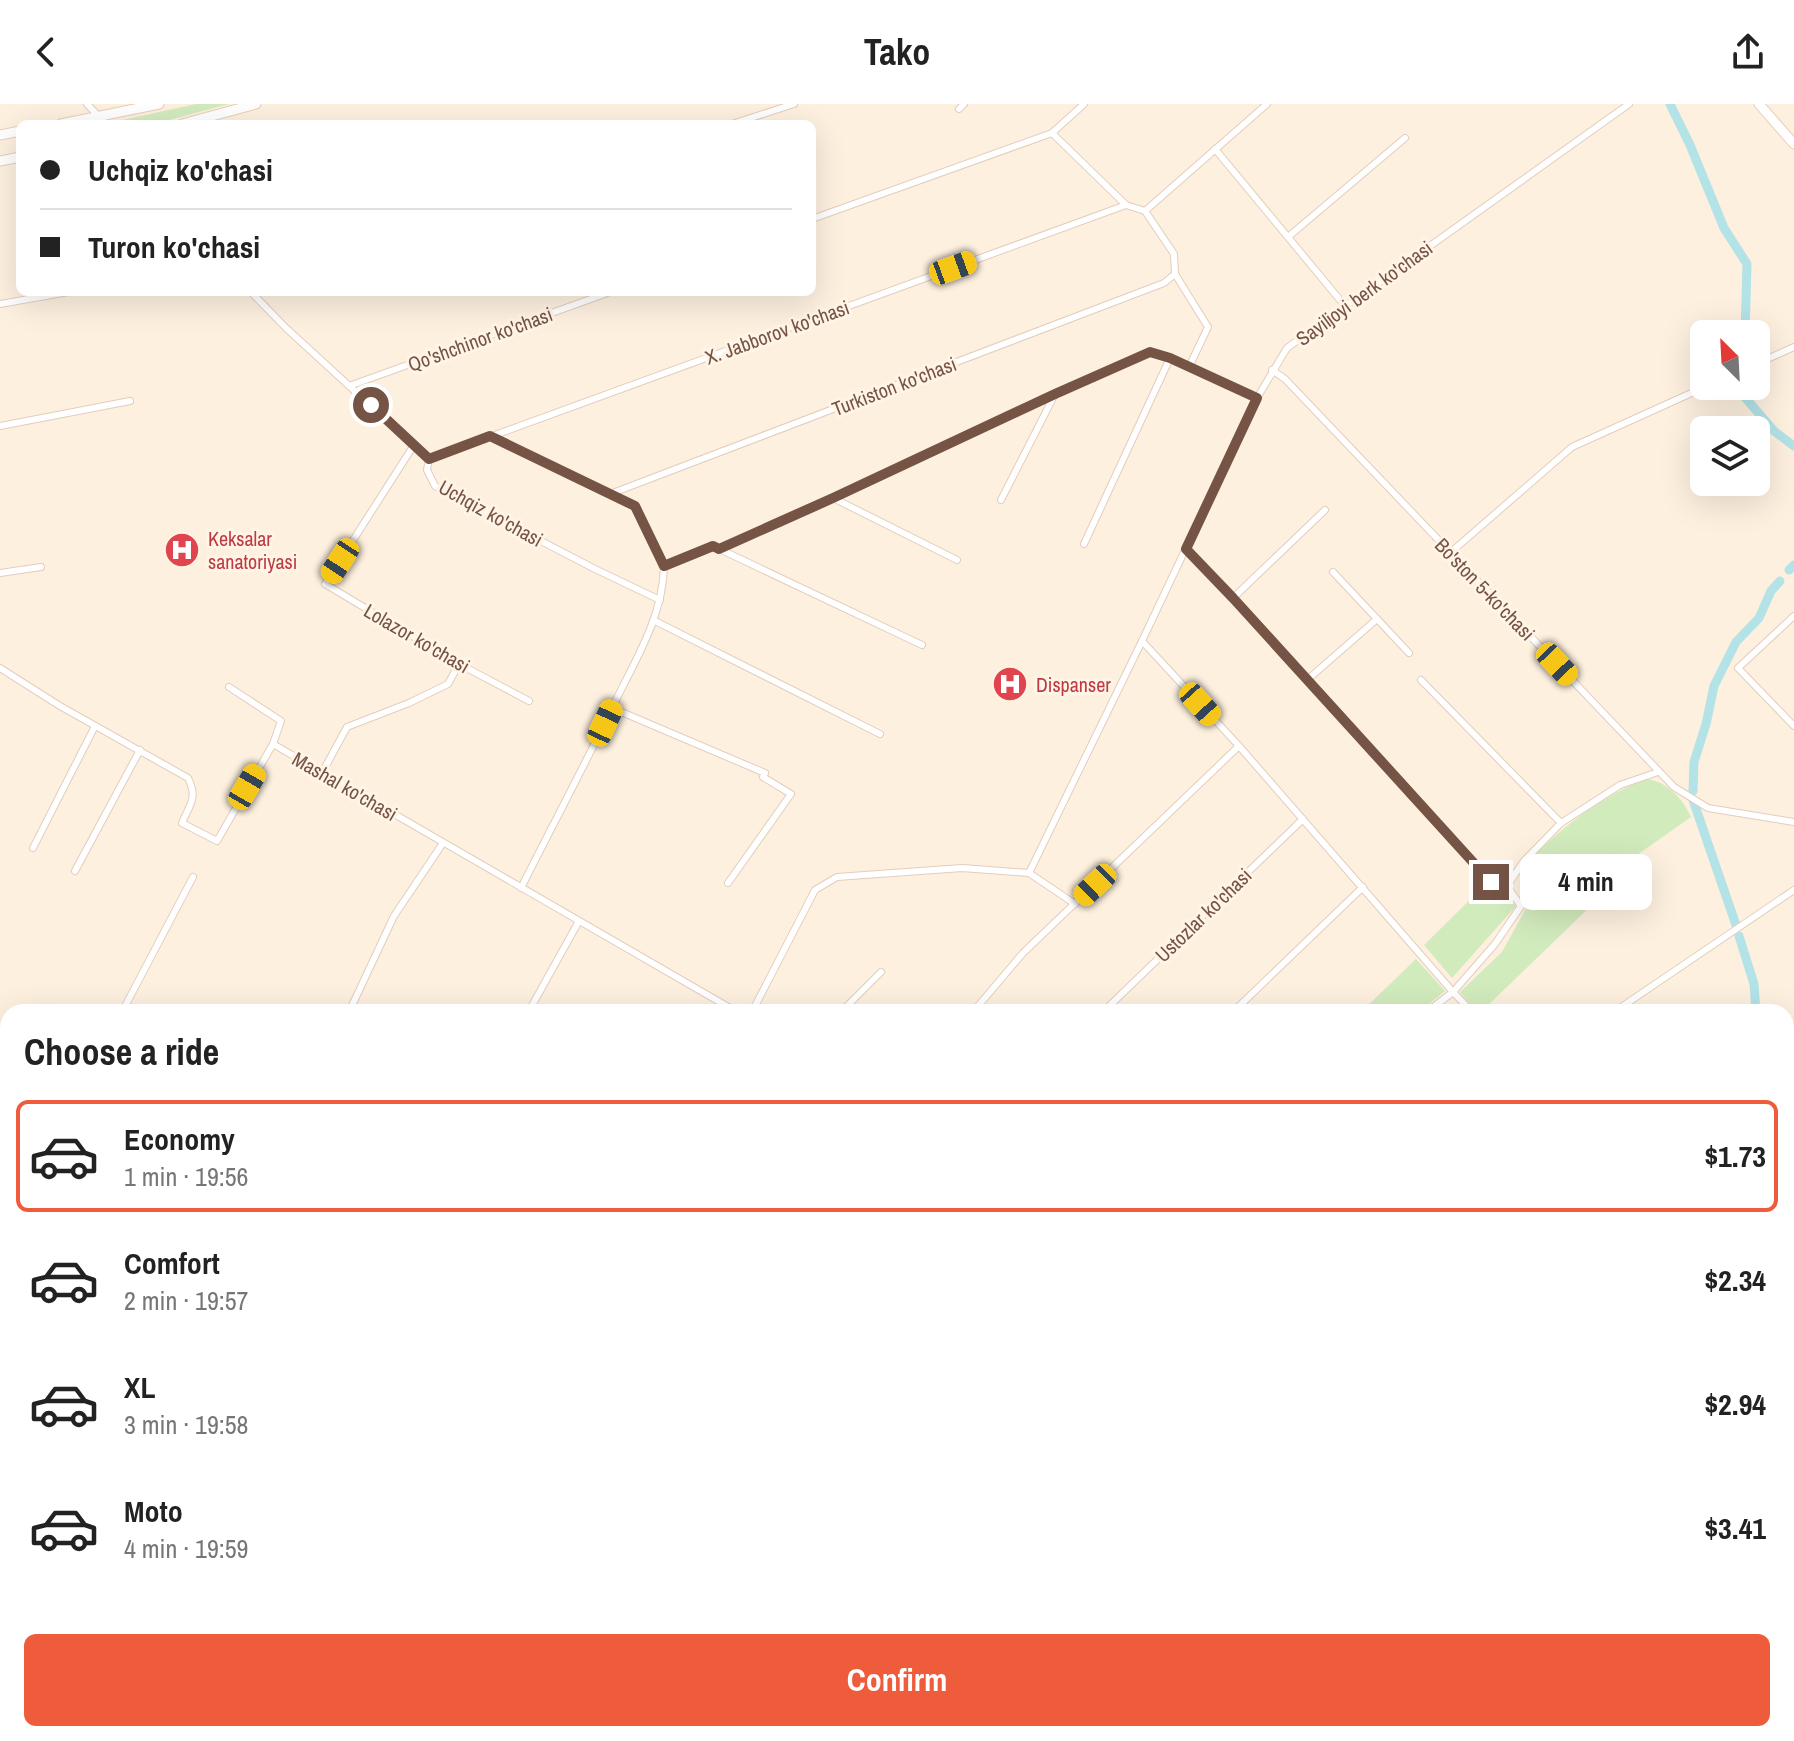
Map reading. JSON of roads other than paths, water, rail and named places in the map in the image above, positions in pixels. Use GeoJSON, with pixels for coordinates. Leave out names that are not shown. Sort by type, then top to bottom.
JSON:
{"type":"FeatureCollection","features":[{"type":"Feature","properties":{"kind":"main road"},"geometry":{"type":"LineString","coordinates":[[103,120],[159,104]]}},
{"type":"Feature","properties":{"kind":"main road"},"geometry":{"type":"LineString","coordinates":[[197,120],[256,104]]}},
{"type":"Feature","properties":{"kind":"main road"},"geometry":{"type":"LineString","coordinates":[[1759,104],[1794,144]]}},
{"type":"Feature","properties":{"kind":"street"},"geometry":{"type":"LineString","coordinates":[[87,104],[103,120]]}},
{"type":"Feature","properties":{"kind":"street"},"geometry":{"type":"LineString","coordinates":[[743,120],[794,104]]}},
{"type":"Feature","properties":{"kind":"street"},"geometry":{"type":"LineString","coordinates":[[816,218],[1052,133],[1084,104]]}},
{"type":"Feature","properties":{"kind":"street"},"geometry":{"type":"LineString","coordinates":[[1145,211],[1267,104]]}},
{"type":"Feature","properties":{"kind":"street","name":"Sayiljoyi berk ko'chasi"},"geometry":{"type":"LineString","coordinates":[[1029,873],[1257,398],[1287,348],[1629,104]]}},
{"type":"Feature","properties":{"kind":"street"},"geometry":{"type":"LineString","coordinates":[[1052,133],[1126,205],[1145,211],[1174,254],[1175,274],[1208,327],[1189,367]]}},
{"type":"Feature","properties":{"kind":"street"},"geometry":{"type":"LineString","coordinates":[[1288,237],[1405,138]]}},
{"type":"Feature","properties":{"kind":"street"},"geometry":{"type":"LineString","coordinates":[[1215,149],[1345,306]]}},
{"type":"Feature","properties":{"kind":"street","name":"X. Jabborov ko'chasi"},"geometry":{"type":"LineString","coordinates":[[429,459],[1126,205]]}},
{"type":"Feature","properties":{"kind":"street","name":"Turkiston ko'chasi"},"geometry":{"type":"LineString","coordinates":[[610,494],[1164,283],[1175,274]]}},
{"type":"Feature","properties":{"kind":"street"},"geometry":{"type":"LineString","coordinates":[[0,304],[45,296]]}},
{"type":"Feature","properties":{"kind":"street","name":"Uchqiz ko'chasi"},"geometry":{"type":"LineString","coordinates":[[255,296],[429,459],[427,470],[435,486],[660,600]]}},
{"type":"Feature","properties":{"kind":"street","name":"Qo'shchinor ko'chasi"},"geometry":{"type":"LineString","coordinates":[[349,386],[599,296]]}},
{"type":"Feature","properties":{"kind":"street"},"geometry":{"type":"LineString","coordinates":[[1770,358],[1794,347]]}},
{"type":"Feature","properties":{"kind":"street"},"geometry":{"type":"LineString","coordinates":[[719,549],[1150,352],[1257,398]]}},
{"type":"Feature","properties":{"kind":"street"},"geometry":{"type":"LineString","coordinates":[[1084,544],[1170,358]]}},
{"type":"Feature","properties":{"kind":"street","name":"Bo'ston 5-ko'chasi"},"geometry":{"type":"LineString","coordinates":[[1272,370],[1285,379],[1674,787],[1708,808],[1794,822]]}},
{"type":"Feature","properties":{"kind":"street"},"geometry":{"type":"LineString","coordinates":[[1001,500],[1055,394]]}},
{"type":"Feature","properties":{"kind":"street"},"geometry":{"type":"LineString","coordinates":[[1450,553],[1572,447],[1690,394]]}},
{"type":"Feature","properties":{"kind":"street"},"geometry":{"type":"LineString","coordinates":[[0,426],[130,401]]}},
{"type":"Feature","properties":{"kind":"street"},"geometry":{"type":"LineString","coordinates":[[490,436],[635,506],[664,566],[664,585],[655,621],[521,888]]}},
{"type":"Feature","properties":{"kind":"street","name":"Lolazor ko'chasi"},"geometry":{"type":"LineString","coordinates":[[414,445],[325,584],[459,664],[529,701]]}},
{"type":"Feature","properties":{"kind":"street"},"geometry":{"type":"LineString","coordinates":[[833,498],[957,560]]}},
{"type":"Feature","properties":{"kind":"street"},"geometry":{"type":"LineString","coordinates":[[1233,598],[1325,510]]}},
{"type":"Feature","properties":{"kind":"street"},"geometry":{"type":"LineString","coordinates":[[664,566],[713,546],[922,645]]}},
{"type":"Feature","properties":{"kind":"street"},"geometry":{"type":"LineString","coordinates":[[1186,549],[1491,882],[1507,886],[1521,906],[1495,944],[1453,992],[1437,1004]]}},
{"type":"Feature","properties":{"kind":"street"},"geometry":{"type":"LineString","coordinates":[[0,573],[41,567]]}},
{"type":"Feature","properties":{"kind":"street"},"geometry":{"type":"LineString","coordinates":[[1333,572],[1409,653]]}},
{"type":"Feature","properties":{"kind":"street"},"geometry":{"type":"LineString","coordinates":[[1794,616],[1738,668],[1794,726]]}},
{"type":"Feature","properties":{"kind":"street"},"geometry":{"type":"LineString","coordinates":[[1307,680],[1377,619]]}},
{"type":"Feature","properties":{"kind":"street"},"geometry":{"type":"LineString","coordinates":[[655,621],[880,734]]}},
{"type":"Feature","properties":{"kind":"street"},"geometry":{"type":"LineString","coordinates":[[1142,641],[1239,746],[1464,1004]]}},
{"type":"Feature","properties":{"kind":"street"},"geometry":{"type":"LineString","coordinates":[[322,773],[347,727],[448,684],[459,664]]}},
{"type":"Feature","properties":{"kind":"street","name":"Mashal ko'chasi"},"geometry":{"type":"LineString","coordinates":[[0,668],[60,706],[188,778],[194,790],[193,798],[182,823],[217,841],[273,744],[723,1004]]}},
{"type":"Feature","properties":{"kind":"street"},"geometry":{"type":"LineString","coordinates":[[1421,680],[1561,823]]}},
{"type":"Feature","properties":{"kind":"street"},"geometry":{"type":"LineString","coordinates":[[229,687],[281,721],[273,744]]}},
{"type":"Feature","properties":{"kind":"street"},"geometry":{"type":"LineString","coordinates":[[612,708],[765,773],[763,777],[791,794],[728,883]]}},
{"type":"Feature","properties":{"kind":"street"},"geometry":{"type":"LineString","coordinates":[[33,848],[95,726]]}},
{"type":"Feature","properties":{"kind":"street"},"geometry":{"type":"LineString","coordinates":[[980,1004],[1023,953],[1239,746]]}},
{"type":"Feature","properties":{"kind":"street"},"geometry":{"type":"LineString","coordinates":[[75,871],[140,750]]}},
{"type":"Feature","properties":{"kind":"street"},"geometry":{"type":"LineString","coordinates":[[1507,886],[1524,861],[1561,823],[1620,785],[1658,772]]}},
{"type":"Feature","properties":{"kind":"street","name":"Ustozlar ko'chasi"},"geometry":{"type":"LineString","coordinates":[[1111,1004],[1303,819]]}},
{"type":"Feature","properties":{"kind":"street"},"geometry":{"type":"LineString","coordinates":[[353,1004],[394,916],[443,843]]}},
{"type":"Feature","properties":{"kind":"street"},"geometry":{"type":"LineString","coordinates":[[756,1004],[815,890],[837,877],[962,868],[1029,873],[1075,904]]}},
{"type":"Feature","properties":{"kind":"street"},"geometry":{"type":"LineString","coordinates":[[126,1004],[193,877]]}},
{"type":"Feature","properties":{"kind":"street"},"geometry":{"type":"LineString","coordinates":[[1241,1004],[1363,887]]}},
{"type":"Feature","properties":{"kind":"street"},"geometry":{"type":"LineString","coordinates":[[1626,1004],[1794,890]]}},
{"type":"Feature","properties":{"kind":"street"},"geometry":{"type":"LineString","coordinates":[[533,1004],[579,921]]}},
{"type":"Feature","properties":{"kind":"street"},"geometry":{"type":"LineString","coordinates":[[849,1004],[881,972]]}},
{"type":"Feature","properties":{"kind":"waterway"},"geometry":{"type":"LineString","coordinates":[[1670,104],[1724,228],[1747,264],[1745,320]]}},
{"type":"Feature","properties":{"kind":"waterway"},"geometry":{"type":"LineString","coordinates":[[1747,400],[1774,431],[1794,446]]}},
{"type":"Feature","properties":{"kind":"waterway"},"geometry":{"type":"LineString","coordinates":[[1789,570],[1794,565]]}},
{"type":"Feature","properties":{"kind":"waterway"},"geometry":{"type":"LineString","coordinates":[[1693,791],[1694,762],[1714,686],[1736,642],[1759,618],[1771,591],[1780,581]]}},
{"type":"Feature","properties":{"kind":"waterway"},"geometry":{"type":"LineString","coordinates":[[1693,800],[1736,925]]}},
{"type":"Feature","properties":{"kind":"waterway"},"geometry":{"type":"LineString","coordinates":[[1739,936],[1754,984],[1755,1004]]}},
{"type":"Feature","properties":{"kind":"place","name":"Keksalar sanatoriyasi"},"geometry":{"type":"Point","coordinates":[182,550]}},
{"type":"Feature","properties":{"kind":"place","name":"Dispanser"},"geometry":{"type":"Point","coordinates":[1010,684]}}]}
